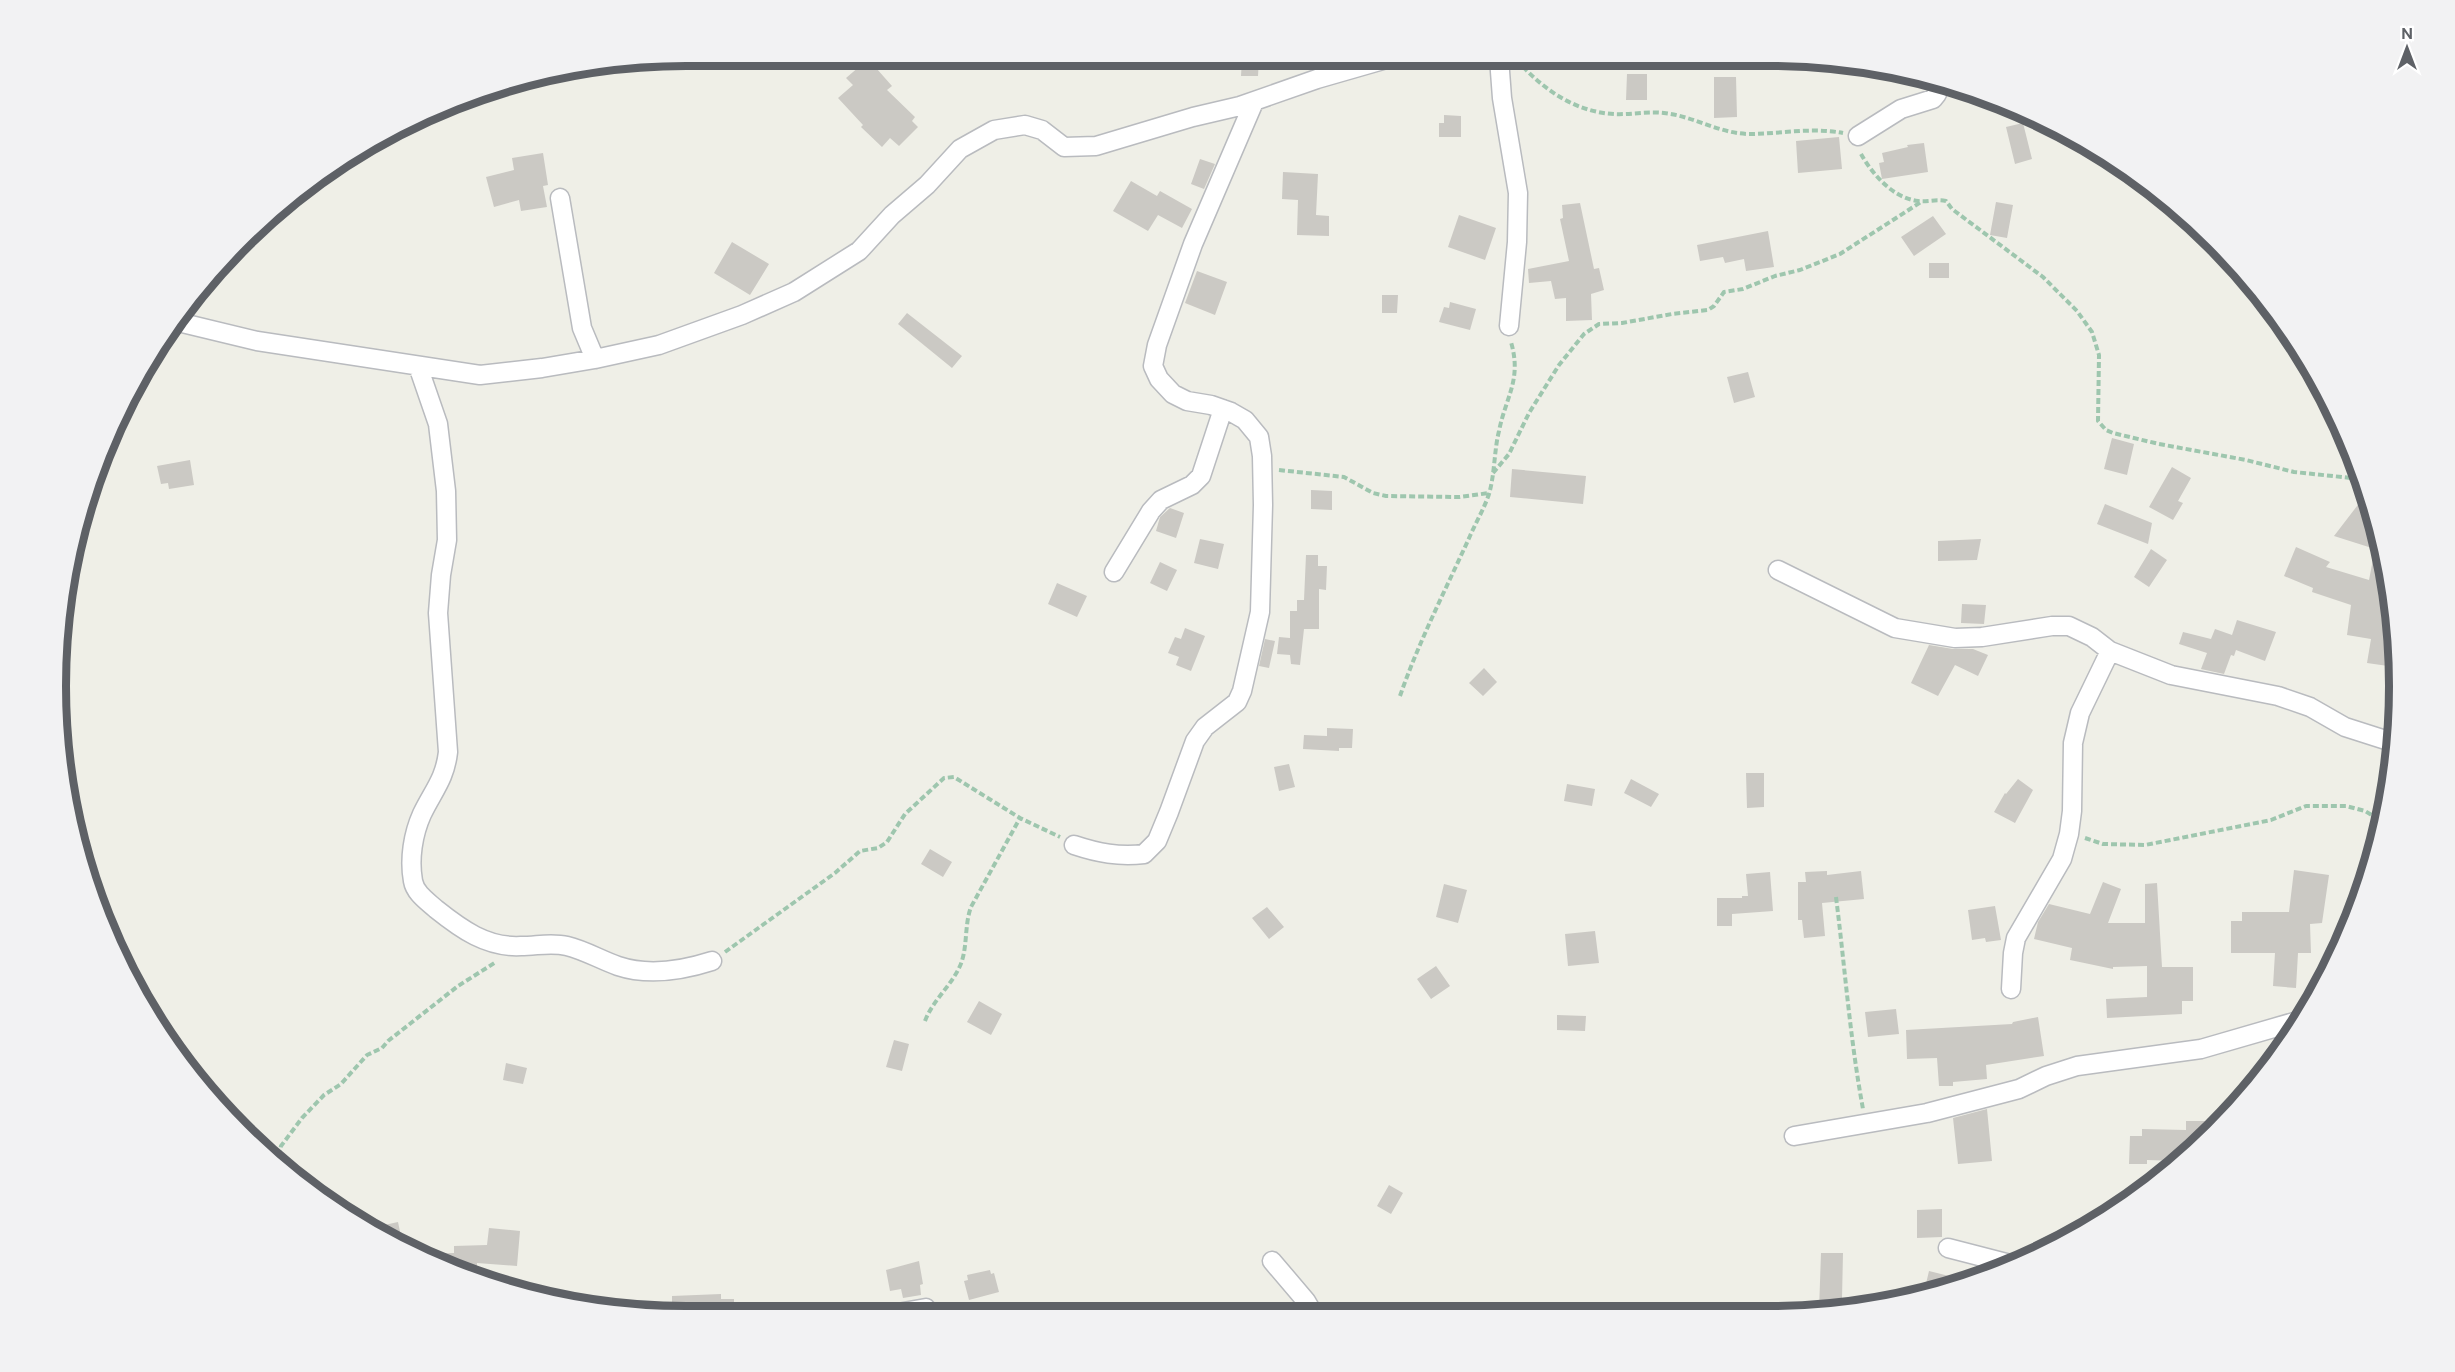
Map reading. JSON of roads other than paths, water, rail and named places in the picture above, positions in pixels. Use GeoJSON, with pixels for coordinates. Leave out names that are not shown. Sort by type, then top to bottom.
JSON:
{"type":"FeatureCollection","features":[{"type":"Feature","properties":{"kind":"street"},"geometry":{"type":"LineString","coordinates":[[185,321],[257,341],[480,375],[595,359],[659,345],[742,315],[794,292],[859,251],[892,215],[927,185],[960,149],[994,130],[1026,125],[1042,130],[1064,147],[1082,148],[1107,144],[1193,117],[1254,102],[1317,79],[1362,66]]}},
{"type":"Feature","properties":{"kind":"street"},"geometry":{"type":"LineString","coordinates":[[1500,66],[1502,98],[1518,193],[1517,242],[1509,326]]}},
{"type":"Feature","properties":{"kind":"street"},"geometry":{"type":"LineString","coordinates":[[1858,136],[1901,109],[1933,99],[1937,89]]}},
{"type":"Feature","properties":{"kind":"street"},"geometry":{"type":"LineString","coordinates":[[1074,845],[1103,854],[1128,856],[1144,854],[1157,841],[1195,741],[1205,727],[1237,702],[1242,691],[1260,612],[1263,505],[1259,437],[1245,420],[1223,409],[1187,401],[1173,394],[1159,379],[1153,366],[1157,345],[1193,244],[1254,102]]}},
{"type":"Feature","properties":{"kind":"street"},"geometry":{"type":"LineString","coordinates":[[560,198],[582,328],[595,359]]}},
{"type":"Feature","properties":{"kind":"street"},"geometry":{"type":"LineString","coordinates":[[417,366],[438,424],[446,491],[447,540],[438,613],[448,752],[447,769],[422,814],[414,838],[411,858],[413,884],[422,897],[459,927],[480,939],[496,944],[520,947],[543,944],[567,946],[621,967],[652,970],[687,969],[712,961]]}},
{"type":"Feature","properties":{"kind":"street"},"geometry":{"type":"LineString","coordinates":[[1114,572],[1151,511],[1161,500],[1192,485],[1201,476],[1223,409]]}},
{"type":"Feature","properties":{"kind":"street"},"geometry":{"type":"LineString","coordinates":[[1778,570],[1895,628],[1955,638],[1982,637],[2052,626],[2069,626],[2092,637],[2110,651],[2171,675],[2278,696],[2310,707],[2345,727],[2387,740]]}},
{"type":"Feature","properties":{"kind":"street"},"geometry":{"type":"LineString","coordinates":[[2011,989],[2016,938],[2062,859],[2069,834],[2073,743],[2080,713],[2110,651]]}},
{"type":"Feature","properties":{"kind":"street"},"geometry":{"type":"LineString","coordinates":[[1794,1136],[1927,1113],[2019,1089],[2046,1076],[2077,1066],[2201,1049],[2289,1023]]}},
{"type":"Feature","properties":{"kind":"street"},"geometry":{"type":"LineString","coordinates":[[1948,1248],[2000,1261]]}},
{"type":"Feature","properties":{"kind":"street"},"geometry":{"type":"LineString","coordinates":[[1272,1262],[1309,1306]]}}]}
